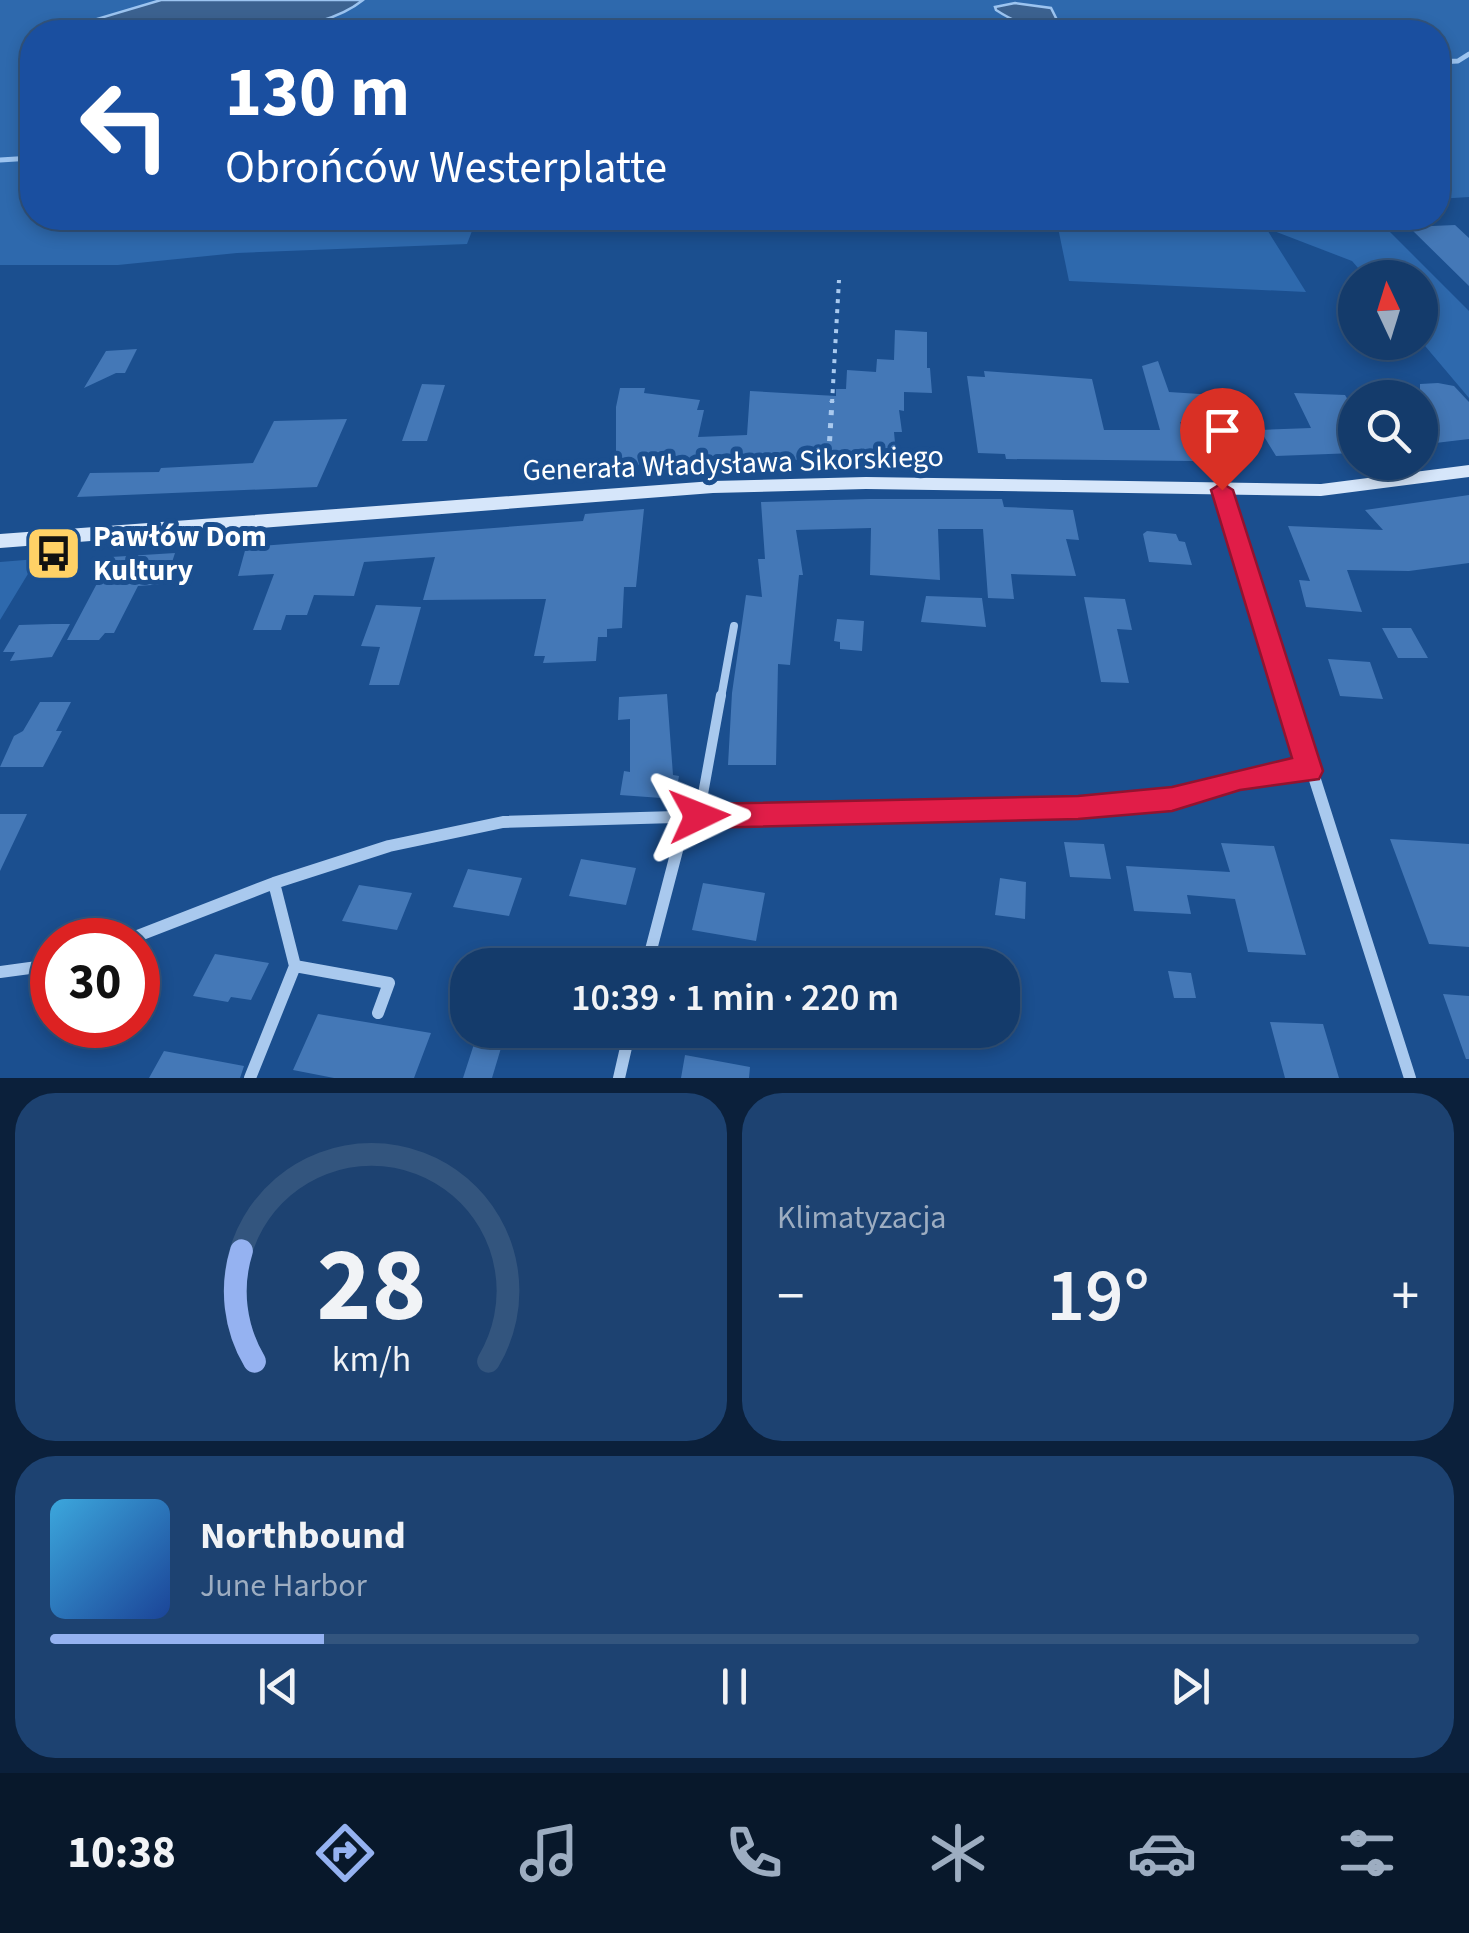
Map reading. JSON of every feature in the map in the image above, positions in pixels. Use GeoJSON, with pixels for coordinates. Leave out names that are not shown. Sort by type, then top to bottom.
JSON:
{"type":"FeatureCollection","features":[{"type":"Feature","properties":{"kind":"street","name":"Generała Władysława Sikorskiego"},"geometry":{"type":"LineString","coordinates":[[0,541],[712,487],[829,484],[1321,490],[1469,471]]}},
{"type":"Feature","properties":{"kind":"street"},"geometry":{"type":"LineString","coordinates":[[1222,490],[1410,1078]]}},
{"type":"Feature","properties":{"kind":"street"},"geometry":{"type":"LineString","coordinates":[[160,927],[274,883],[389,846],[503,822],[1078,807],[1172,799],[1240,779],[1292,769],[1310,771]]}},
{"type":"Feature","properties":{"kind":"street"},"geometry":{"type":"LineString","coordinates":[[651,948],[692,816]]}},
{"type":"Feature","properties":{"kind":"street"},"geometry":{"type":"LineString","coordinates":[[250,1078],[295,966],[274,883]]}},
{"type":"Feature","properties":{"kind":"street"},"geometry":{"type":"LineString","coordinates":[[295,966],[389,982],[378,1013]]}},
{"type":"Feature","properties":{"kind":"street"},"geometry":{"type":"LineString","coordinates":[[0,972],[30,968]]}},
{"type":"Feature","properties":{"kind":"street"},"geometry":{"type":"LineString","coordinates":[[619,1078],[626,1048]]}},
{"type":"Feature","properties":{"kind":"lane"},"geometry":{"type":"LineString","coordinates":[[692,816],[734,626]]}},
{"type":"Feature","properties":{"kind":"path"},"geometry":{"type":"LineString","coordinates":[[829,484],[838,280]]}},
{"type":"Feature","properties":{"kind":"shaded area"},"geometry":{"type":"Polygon","coordinates":[[[0,0],[1469,0],[1469,197],[1450,198],[1450,20],[20,20],[20,230],[472,230],[467,244],[237,253],[118,265],[0,265],[0,0]]]}},
{"type":"Feature","properties":{"kind":"shaded area"},"geometry":{"type":"Polygon","coordinates":[[[161,0],[363,0],[320,20],[93,20],[161,0]]]}},
{"type":"Feature","properties":{"kind":"shaded area"},"geometry":{"type":"Polygon","coordinates":[[[1015,3],[1051,8],[1057,20],[1014,20],[995,7],[1015,3]]]}},
{"type":"Feature","properties":{"kind":"shaded area"},"geometry":{"type":"Polygon","coordinates":[[[1058,230],[1267,230],[1306,292],[1069,281],[1058,230]]]}},
{"type":"Feature","properties":{"kind":"shaded area"},"geometry":{"type":"Polygon","coordinates":[[[1271,230],[1388,230],[1418,260],[1349,260],[1271,230]]]}},
{"type":"Feature","properties":{"kind":"shaded area"},"geometry":{"type":"Polygon","coordinates":[[[1438,280],[1469,311],[1469,398],[1437,360],[1438,280]]]}},
{"type":"Feature","properties":{"kind":"shaded area"},"geometry":{"type":"Polygon","coordinates":[[[37,559],[0,620],[0,562],[37,559]]]}},
{"type":"Feature","properties":{"kind":"building"},"geometry":{"type":"Polygon","coordinates":[[[1450,225],[1469,238],[1469,286],[1412,230],[1450,230],[1450,225]]]}},
{"type":"Feature","properties":{"kind":"building"},"geometry":{"type":"Polygon","coordinates":[[[895,330],[927,332],[932,393],[904,392],[904,411],[899,410],[902,432],[894,432],[896,454],[818,452],[819,460],[738,459],[616,466],[616,407],[620,388],[645,388],[644,393],[700,400],[697,410],[704,410],[698,437],[747,435],[750,391],[836,396],[836,389],[846,389],[847,370],[876,372],[877,359],[894,360],[895,330]]]}},
{"type":"Feature","properties":{"kind":"building"},"geometry":{"type":"Polygon","coordinates":[[[137,349],[125,373],[116,373],[84,388],[106,351],[137,349]]]}},
{"type":"Feature","properties":{"kind":"building"},"geometry":{"type":"Polygon","coordinates":[[[1158,361],[1169,392],[1215,395],[1226,426],[1180,422],[1194,461],[1006,459],[1005,454],[978,453],[967,376],[985,377],[984,371],[1092,379],[1104,430],[1160,430],[1142,366],[1158,361]]]}},
{"type":"Feature","properties":{"kind":"building"},"geometry":{"type":"Polygon","coordinates":[[[1438,383],[1454,386],[1469,402],[1469,439],[1438,443],[1438,383]]]}},
{"type":"Feature","properties":{"kind":"building"},"geometry":{"type":"Polygon","coordinates":[[[422,384],[445,385],[427,441],[402,441],[422,384]]]}},
{"type":"Feature","properties":{"kind":"building"},"geometry":{"type":"Polygon","coordinates":[[[1294,393],[1338,395],[1338,454],[1276,456],[1260,430],[1311,428],[1294,393]]]}},
{"type":"Feature","properties":{"kind":"building"},"geometry":{"type":"Polygon","coordinates":[[[347,419],[317,487],[77,497],[90,473],[159,472],[161,468],[253,463],[274,421],[347,419]]]}},
{"type":"Feature","properties":{"kind":"building"},"geometry":{"type":"Polygon","coordinates":[[[1469,495],[1469,563],[1409,571],[1347,570],[1362,612],[1306,607],[1299,580],[1310,581],[1288,526],[1383,530],[1365,510],[1469,495]]]}},
{"type":"Feature","properties":{"kind":"building"},"geometry":{"type":"Polygon","coordinates":[[[1002,499],[1004,507],[1073,510],[1079,540],[1066,539],[1076,576],[1011,574],[1014,599],[988,598],[983,529],[938,529],[940,580],[870,575],[871,528],[796,530],[803,575],[799,575],[790,665],[778,664],[776,765],[728,765],[732,693],[746,595],[762,597],[758,559],[765,559],[761,502],[1002,499]]]}},
{"type":"Feature","properties":{"kind":"building"},"geometry":{"type":"Polygon","coordinates":[[[644,509],[636,587],[624,587],[622,628],[607,629],[607,637],[598,637],[596,661],[543,663],[545,656],[534,656],[546,599],[423,600],[435,557],[364,562],[354,596],[314,595],[307,615],[286,615],[281,630],[253,630],[274,574],[238,576],[246,547],[583,521],[585,514],[644,509]]]}},
{"type":"Feature","properties":{"kind":"building"},"geometry":{"type":"Polygon","coordinates":[[[1143,534],[1176,534],[1179,541],[1185,542],[1192,565],[1149,562],[1143,534]]]}},
{"type":"Feature","properties":{"kind":"building"},"geometry":{"type":"Polygon","coordinates":[[[175,553],[165,584],[138,586],[114,633],[105,633],[99,640],[67,640],[111,557],[175,553]]]}},
{"type":"Feature","properties":{"kind":"building"},"geometry":{"type":"Polygon","coordinates":[[[926,596],[982,598],[986,627],[921,622],[926,596]]]}},
{"type":"Feature","properties":{"kind":"building"},"geometry":{"type":"Polygon","coordinates":[[[1084,597],[1125,599],[1132,630],[1117,629],[1129,683],[1101,682],[1084,597]]]}},
{"type":"Feature","properties":{"kind":"building"},"geometry":{"type":"Polygon","coordinates":[[[376,605],[421,607],[399,685],[369,685],[380,647],[361,646],[376,605]]]}},
{"type":"Feature","properties":{"kind":"building"},"geometry":{"type":"Polygon","coordinates":[[[837,619],[864,621],[862,651],[840,649],[840,642],[834,641],[837,619]]]}},
{"type":"Feature","properties":{"kind":"building"},"geometry":{"type":"Polygon","coordinates":[[[70,624],[52,657],[10,661],[15,652],[3,652],[19,625],[70,624]]]}},
{"type":"Feature","properties":{"kind":"building"},"geometry":{"type":"Polygon","coordinates":[[[1382,628],[1411,628],[1428,658],[1398,658],[1382,628]]]}},
{"type":"Feature","properties":{"kind":"building"},"geometry":{"type":"Polygon","coordinates":[[[1328,659],[1370,662],[1383,699],[1340,696],[1328,659]]]}},
{"type":"Feature","properties":{"kind":"building"},"geometry":{"type":"Polygon","coordinates":[[[667,694],[673,775],[679,776],[675,799],[620,795],[624,771],[630,772],[630,719],[618,720],[619,697],[667,694]]]}},
{"type":"Feature","properties":{"kind":"building"},"geometry":{"type":"Polygon","coordinates":[[[40,702],[71,702],[56,731],[62,731],[43,767],[0,767],[14,736],[23,731],[40,702]]]}},
{"type":"Feature","properties":{"kind":"building"},"geometry":{"type":"Polygon","coordinates":[[[0,814],[27,814],[0,871],[0,814]]]}},
{"type":"Feature","properties":{"kind":"building"},"geometry":{"type":"Polygon","coordinates":[[[1390,839],[1469,844],[1469,947],[1429,944],[1390,839]]]}},
{"type":"Feature","properties":{"kind":"building"},"geometry":{"type":"Polygon","coordinates":[[[1064,842],[1104,844],[1111,879],[1070,877],[1064,842]]]}},
{"type":"Feature","properties":{"kind":"building"},"geometry":{"type":"Polygon","coordinates":[[[1221,843],[1274,846],[1306,955],[1248,952],[1235,899],[1187,895],[1191,914],[1134,911],[1126,866],[1230,872],[1221,843]]]}},
{"type":"Feature","properties":{"kind":"building"},"geometry":{"type":"Polygon","coordinates":[[[581,859],[636,868],[626,905],[569,896],[581,859]]]}},
{"type":"Feature","properties":{"kind":"building"},"geometry":{"type":"Polygon","coordinates":[[[468,869],[522,878],[509,916],[453,907],[468,869]]]}},
{"type":"Feature","properties":{"kind":"building"},"geometry":{"type":"Polygon","coordinates":[[[1000,878],[1026,882],[1025,919],[995,915],[1000,878]]]}},
{"type":"Feature","properties":{"kind":"building"},"geometry":{"type":"Polygon","coordinates":[[[703,883],[765,893],[756,941],[692,930],[703,883]]]}},
{"type":"Feature","properties":{"kind":"building"},"geometry":{"type":"Polygon","coordinates":[[[359,885],[412,893],[397,930],[342,921],[359,885]]]}},
{"type":"Feature","properties":{"kind":"building"},"geometry":{"type":"Polygon","coordinates":[[[215,954],[269,963],[251,1000],[231,997],[228,1002],[193,996],[215,954]]]}},
{"type":"Feature","properties":{"kind":"building"},"geometry":{"type":"Polygon","coordinates":[[[1168,971],[1191,973],[1196,998],[1174,998],[1168,971]]]}},
{"type":"Feature","properties":{"kind":"building"},"geometry":{"type":"Polygon","coordinates":[[[1443,994],[1469,996],[1469,1059],[1466,1059],[1443,994]]]}},
{"type":"Feature","properties":{"kind":"building"},"geometry":{"type":"Polygon","coordinates":[[[318,1014],[431,1033],[414,1078],[334,1078],[293,1070],[318,1014]]]}},
{"type":"Feature","properties":{"kind":"building"},"geometry":{"type":"Polygon","coordinates":[[[1270,1022],[1323,1024],[1339,1078],[1285,1078],[1270,1022]]]}},
{"type":"Feature","properties":{"kind":"building"},"geometry":{"type":"Polygon","coordinates":[[[473,1048],[501,1048],[492,1078],[463,1078],[473,1048]]]}},
{"type":"Feature","properties":{"kind":"building"},"geometry":{"type":"Polygon","coordinates":[[[164,1051],[244,1066],[240,1078],[149,1078],[164,1051]]]}},
{"type":"Feature","properties":{"kind":"building"},"geometry":{"type":"Polygon","coordinates":[[[685,1055],[750,1067],[749,1078],[681,1078],[685,1055]]]}},
{"type":"Feature","properties":{"kind":"waterway"},"geometry":{"type":"LineString","coordinates":[[1450,61],[1469,54]]}},
{"type":"Feature","properties":{"kind":"waterway"},"geometry":{"type":"LineString","coordinates":[[0,160],[20,159]]}},
{"type":"Feature","properties":{"kind":"place","name":"Pawłów Dom Kultury"},"geometry":{"type":"Point","coordinates":[54,553]}},
{"type":"Feature","properties":{"kind":"route"},"geometry":{"type":"LineString","coordinates":[[699,816],[1078,807],[1172,799],[1240,779],[1292,769],[1310,771],[1222,490]]}}]}
